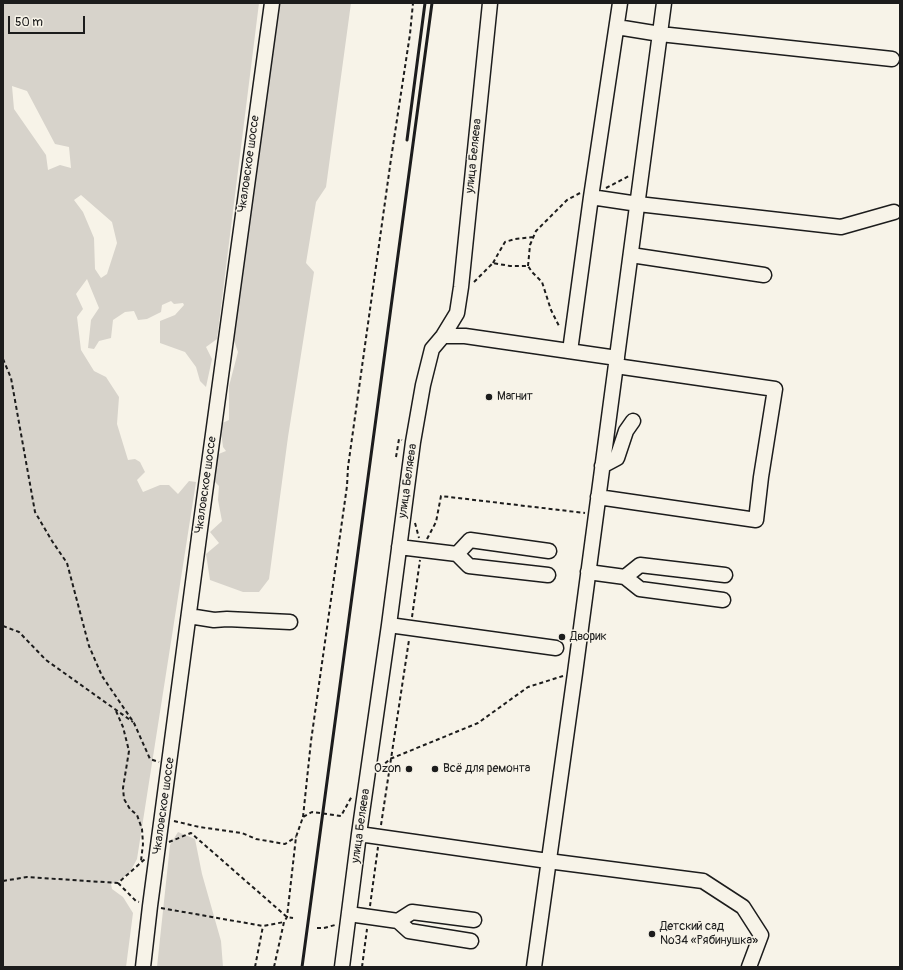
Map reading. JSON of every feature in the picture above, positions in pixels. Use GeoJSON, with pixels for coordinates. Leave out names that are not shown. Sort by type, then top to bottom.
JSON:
{"type":"FeatureCollection","features":[{"type":"Feature","properties":{"kind":"street","name":"Чкаловское шоссе"},"geometry":{"type":"LineString","coordinates":[[144,967],[150,906],[203,506],[272,3]]}},
{"type":"Feature","properties":{"kind":"street","name":"улица Беляева"},"geometry":{"type":"LineString","coordinates":[[342,967],[359,834],[390,625],[413,442],[423,385],[432,349],[444,336],[457,313],[461,287],[490,3]]}},
{"type":"Feature","properties":{"kind":"street"},"geometry":{"type":"LineString","coordinates":[[570,351],[591,194],[620,3]]}},
{"type":"Feature","properties":{"kind":"street"},"geometry":{"type":"LineString","coordinates":[[534,967],[617,362],[664,3]]}},
{"type":"Feature","properties":{"kind":"street"},"geometry":{"type":"LineString","coordinates":[[617,26],[660,34],[892,59]]}},
{"type":"Feature","properties":{"kind":"street"},"geometry":{"type":"LineString","coordinates":[[591,194],[638,204],[841,227],[894,212]]}},
{"type":"Feature","properties":{"kind":"street"},"geometry":{"type":"LineString","coordinates":[[631,255],[764,275]]}},
{"type":"Feature","properties":{"kind":"street"},"geometry":{"type":"LineString","coordinates":[[444,336],[482,334],[570,351],[617,362],[774,389],[756,520],[598,497]]}},
{"type":"Feature","properties":{"kind":"street"},"geometry":{"type":"LineString","coordinates":[[602,466],[617,458],[626,431],[633,421]]}},
{"type":"Feature","properties":{"kind":"street"},"geometry":{"type":"LineString","coordinates":[[458,554],[470,540],[549,551]]}},
{"type":"Feature","properties":{"kind":"street"},"geometry":{"type":"LineString","coordinates":[[399,547],[458,554],[469,566],[548,575]]}},
{"type":"Feature","properties":{"kind":"street"},"geometry":{"type":"LineString","coordinates":[[625,577],[640,565],[725,575]]}},
{"type":"Feature","properties":{"kind":"street"},"geometry":{"type":"LineString","coordinates":[[588,572],[625,577],[640,589],[723,600]]}},
{"type":"Feature","properties":{"kind":"street"},"geometry":{"type":"LineString","coordinates":[[189,616],[214,620],[227,619],[290,622]]}},
{"type":"Feature","properties":{"kind":"street"},"geometry":{"type":"LineString","coordinates":[[390,625],[556,648]]}},
{"type":"Feature","properties":{"kind":"street"},"geometry":{"type":"LineString","coordinates":[[359,834],[703,881],[743,907],[761,934],[749,967]]}},
{"type":"Feature","properties":{"kind":"street"},"geometry":{"type":"LineString","coordinates":[[398,921],[412,912],[474,920]]}},
{"type":"Feature","properties":{"kind":"street"},"geometry":{"type":"LineString","coordinates":[[349,914],[398,921],[409,931],[471,940]]}},
{"type":"Feature","properties":{"kind":"path"},"geometry":{"type":"LineString","coordinates":[[274,967],[286,917],[296,838],[303,817],[311,741],[347,486],[348,467],[410,34],[413,3]]}},
{"type":"Feature","properties":{"kind":"path"},"geometry":{"type":"LineString","coordinates":[[528,266],[530,245],[533,236],[536,231],[567,200],[585,190],[591,194],[600,192],[612,184],[642,172]]}},
{"type":"Feature","properties":{"kind":"path"},"geometry":{"type":"LineString","coordinates":[[493,264],[505,242],[533,236]]}},
{"type":"Feature","properties":{"kind":"path"},"geometry":{"type":"LineString","coordinates":[[3,359],[11,378],[35,512],[67,563],[89,646],[102,676],[134,723],[150,759],[169,765]]}},
{"type":"Feature","properties":{"kind":"path"},"geometry":{"type":"LineString","coordinates":[[421,549],[436,522],[441,496],[596,514]]}},
{"type":"Feature","properties":{"kind":"path"},"geometry":{"type":"LineString","coordinates":[[362,967],[390,759],[411,627],[421,549],[415,522]]}},
{"type":"Feature","properties":{"kind":"path"},"geometry":{"type":"LineString","coordinates":[[3,626],[19,632],[46,660],[134,723]]}},
{"type":"Feature","properties":{"kind":"path"},"geometry":{"type":"LineString","coordinates":[[368,778],[390,759],[478,723],[528,687],[575,673]]}},
{"type":"Feature","properties":{"kind":"path"},"geometry":{"type":"LineString","coordinates":[[116,710],[123,727],[128,751],[123,788],[124,799],[130,809],[137,815],[142,829],[143,844],[141,862]]}},
{"type":"Feature","properties":{"kind":"path"},"geometry":{"type":"LineString","coordinates":[[303,817],[312,812],[341,816],[354,795]]}},
{"type":"Feature","properties":{"kind":"path"},"geometry":{"type":"LineString","coordinates":[[162,818],[199,827],[242,833],[256,839],[285,844],[296,838]]}},
{"type":"Feature","properties":{"kind":"path"},"geometry":{"type":"LineString","coordinates":[[118,883],[158,848],[191,833],[286,917],[293,918]]}},
{"type":"Feature","properties":{"kind":"path"},"geometry":{"type":"LineString","coordinates":[[3,881],[27,877],[118,883],[136,901],[150,906],[263,926],[284,922]]}},
{"type":"Feature","properties":{"kind":"path"},"geometry":{"type":"LineString","coordinates":[[255,967],[263,926]]}},
{"type":"Feature","properties":{"kind":"path"},"geometry":{"type":"LineString","coordinates":[[317,928],[324,928]]}},
{"type":"Feature","properties":{"kind":"shaded area"},"geometry":{"type":"Polygon","coordinates":[[[3,3],[259,3],[217,339],[206,347],[212,359],[206,387],[200,381],[196,367],[185,352],[160,343],[160,321],[175,315],[184,305],[183,303],[174,304],[171,301],[162,305],[161,312],[147,319],[138,320],[134,311],[125,312],[113,320],[111,338],[99,341],[94,349],[88,348],[91,320],[99,308],[87,279],[76,294],[83,309],[77,317],[81,350],[94,371],[106,377],[119,397],[117,424],[128,460],[135,459],[140,462],[145,472],[137,480],[143,492],[160,485],[169,485],[178,494],[189,481],[196,482],[137,859],[130,872],[119,881],[111,884],[112,889],[123,897],[133,913],[126,967],[3,967],[3,3]],[[12,86],[14,109],[46,155],[48,170],[60,165],[71,168],[69,147],[55,144],[27,91],[12,86]],[[81,195],[74,200],[83,212],[94,238],[95,269],[101,278],[107,274],[117,243],[112,222],[81,195]]]}},
{"type":"Feature","properties":{"kind":"shaded area"},"geometry":{"type":"Polygon","coordinates":[[[278,3],[351,3],[326,187],[316,202],[306,263],[314,272],[288,437],[269,579],[259,592],[243,592],[210,580],[206,554],[219,543],[210,532],[222,521],[218,500],[219,486],[212,479],[216,455],[226,451],[223,447],[220,424],[229,420],[229,386],[238,352],[232,335],[278,3]]]}},
{"type":"Feature","properties":{"kind":"shaded area"},"geometry":{"type":"Polygon","coordinates":[[[178,832],[195,839],[202,874],[221,941],[223,967],[157,967],[170,845],[178,832]]]}},
{"type":"Feature","properties":{"kind":"railway"},"geometry":{"type":"LineString","coordinates":[[407,140],[425,3]]}},
{"type":"Feature","properties":{"kind":"railway"},"geometry":{"type":"LineString","coordinates":[[302,967],[432,3]]}},
{"type":"Feature","properties":{"kind":"place","name":"Магнит"},"geometry":{"type":"Point","coordinates":[489,397]}},
{"type":"Feature","properties":{"kind":"place","name":"Дворик"},"geometry":{"type":"Point","coordinates":[562,637]}},
{"type":"Feature","properties":{"kind":"place","name":"Ozon"},"geometry":{"type":"Point","coordinates":[409,769]}},
{"type":"Feature","properties":{"kind":"place","name":"Всё для ремонта"},"geometry":{"type":"Point","coordinates":[435,769]}},
{"type":"Feature","properties":{"kind":"place","name":"Детский сад №34 «Рябинушка»"},"geometry":{"type":"Point","coordinates":[652,934]}}]}
